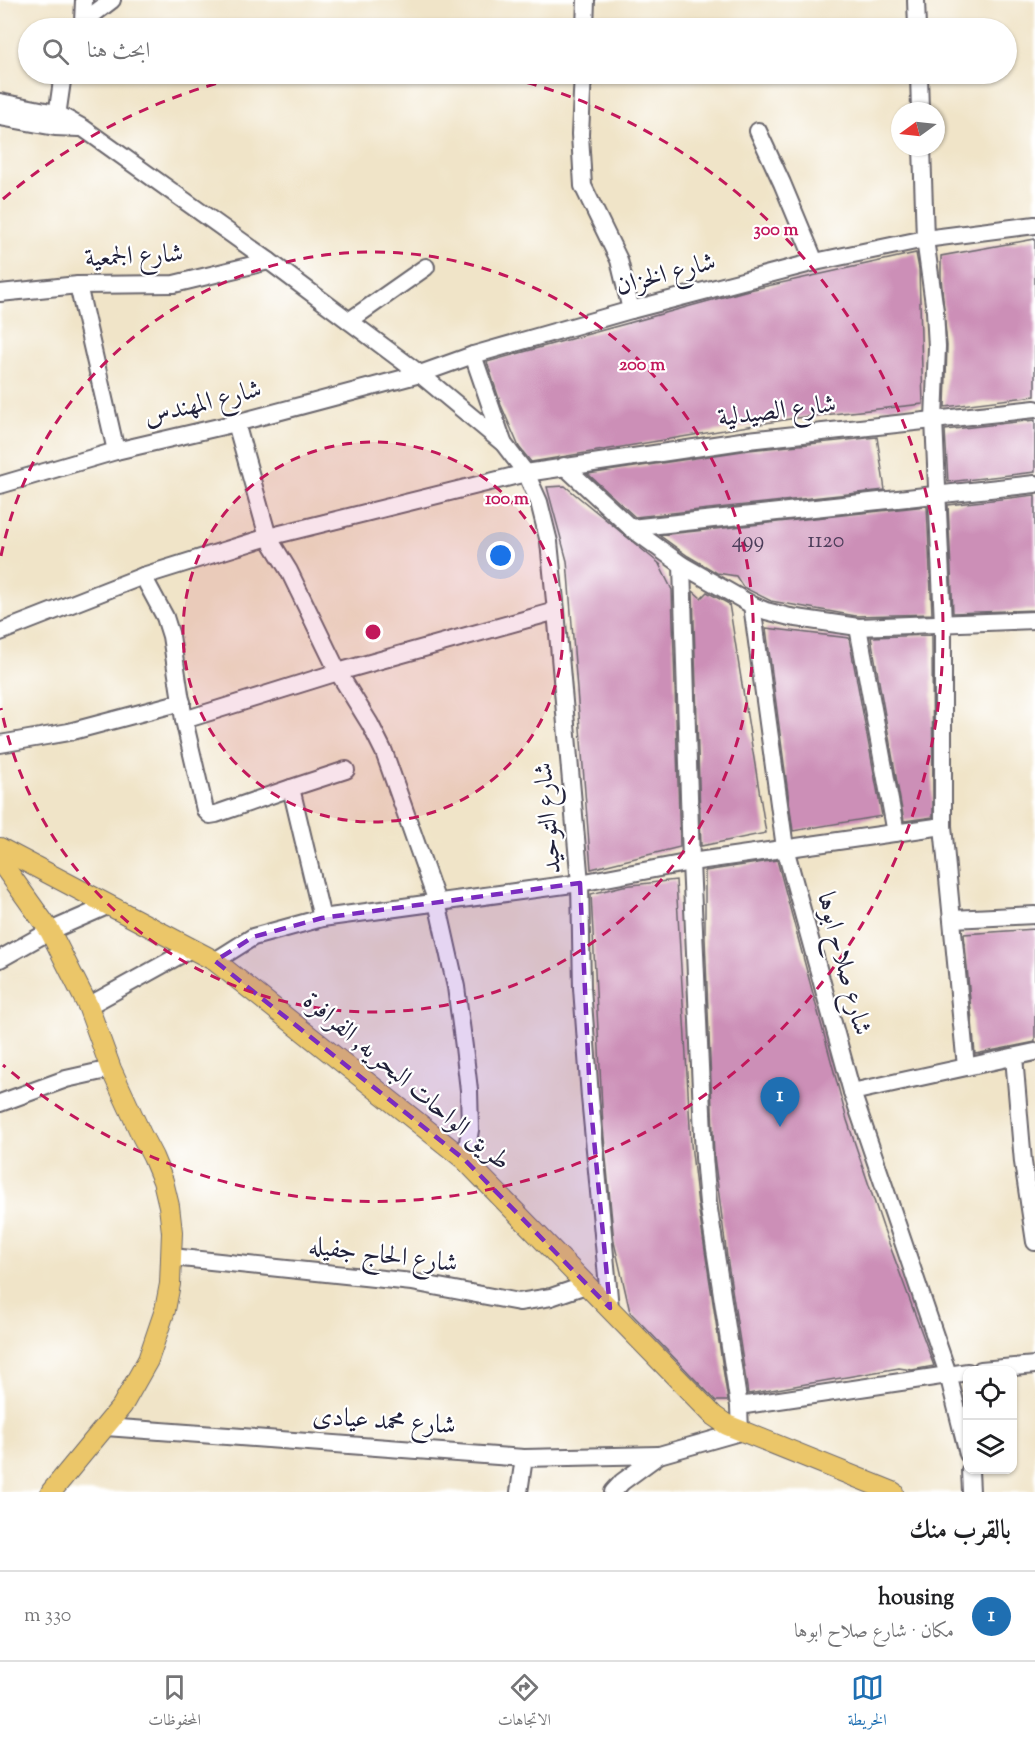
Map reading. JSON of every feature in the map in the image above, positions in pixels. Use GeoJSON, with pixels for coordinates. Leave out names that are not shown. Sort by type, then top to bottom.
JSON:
{"type":"FeatureCollection","features":[{"type":"Feature","properties":{"kind":"main road","name":"طريق الواحات البحريه, الفرافرة"},"geometry":{"type":"LineString","coordinates":[[0,848],[215,961],[465,1160],[714,1416],[740,1432],[893,1492]]}},
{"type":"Feature","properties":{"kind":"main road"},"geometry":{"type":"LineString","coordinates":[[0,861],[50,931],[88,1006],[111,1069],[163,1181],[171,1223],[170,1284],[155,1344],[136,1384],[106,1427],[51,1492]]}},
{"type":"Feature","properties":{"kind":"street"},"geometry":{"type":"LineString","coordinates":[[82,18],[84,0]]}},
{"type":"Feature","properties":{"kind":"street"},"geometry":{"type":"LineString","coordinates":[[90,18],[112,0]]}},
{"type":"Feature","properties":{"kind":"street"},"geometry":{"type":"LineString","coordinates":[[585,18],[586,0]]}},
{"type":"Feature","properties":{"kind":"street"},"geometry":{"type":"LineString","coordinates":[[916,0],[917,18]]}},
{"type":"Feature","properties":{"kind":"street"},"geometry":{"type":"LineString","coordinates":[[56,120],[61,84]]}},
{"type":"Feature","properties":{"kind":"street"},"geometry":{"type":"LineString","coordinates":[[582,84],[580,134],[583,186],[620,260],[631,310]]}},
{"type":"Feature","properties":{"kind":"street"},"geometry":{"type":"LineString","coordinates":[[919,84],[920,102]]}},
{"type":"Feature","properties":{"kind":"street"},"geometry":{"type":"LineString","coordinates":[[0,102],[56,120]]}},
{"type":"Feature","properties":{"kind":"street"},"geometry":{"type":"LineString","coordinates":[[0,117],[56,120]]}},
{"type":"Feature","properties":{"kind":"street","name":"شارع التوحيد"},"geometry":{"type":"LineString","coordinates":[[56,120],[83,128],[270,261],[420,374],[503,443],[526,473],[539,502],[549,542],[556,611],[580,883],[582,988],[590,1097],[610,1308]]}},
{"type":"Feature","properties":{"kind":"street"},"geometry":{"type":"LineString","coordinates":[[758,131],[815,262]]}},
{"type":"Feature","properties":{"kind":"street"},"geometry":{"type":"LineString","coordinates":[[922,156],[925,239],[935,320],[934,419],[943,624],[943,826],[966,1067]]}},
{"type":"Feature","properties":{"kind":"street","name":"شارع الخزان"},"geometry":{"type":"LineString","coordinates":[[420,374],[473,355],[631,310],[815,262],[925,239],[1035,225]]}},
{"type":"Feature","properties":{"kind":"street","name":"شارع الجمعية"},"geometry":{"type":"LineString","coordinates":[[0,293],[78,285],[174,285],[270,261]]}},
{"type":"Feature","properties":{"kind":"street"},"geometry":{"type":"LineString","coordinates":[[349,321],[426,267]]}},
{"type":"Feature","properties":{"kind":"street"},"geometry":{"type":"LineString","coordinates":[[78,285],[116,451]]}},
{"type":"Feature","properties":{"kind":"street"},"geometry":{"type":"LineString","coordinates":[[473,355],[503,443]]}},
{"type":"Feature","properties":{"kind":"street","name":"شارع المهندس"},"geometry":{"type":"LineString","coordinates":[[0,485],[116,451],[236,423],[420,374]]}},
{"type":"Feature","properties":{"kind":"street","name":"شارع الصيدلية"},"geometry":{"type":"LineString","coordinates":[[0,632],[143,576],[268,537],[526,473],[748,440],[1035,409]]}},
{"type":"Feature","properties":{"kind":"street"},"geometry":{"type":"LineString","coordinates":[[236,423],[268,537],[289,572],[338,672],[370,724],[384,752],[437,902],[456,987],[469,1090],[470,1130],[465,1160]]}},
{"type":"Feature","properties":{"kind":"street"},"geometry":{"type":"LineString","coordinates":[[564,466],[631,528],[682,565],[752,605],[790,617],[858,627],[1035,620]]}},
{"type":"Feature","properties":{"kind":"street"},"geometry":{"type":"LineString","coordinates":[[631,528],[1035,484]]}},
{"type":"Feature","properties":{"kind":"street"},"geometry":{"type":"LineString","coordinates":[[613,1492],[622,1482],[659,1455],[740,1432],[739,1406],[708,1203],[699,1064],[682,565]]}},
{"type":"Feature","properties":{"kind":"street"},"geometry":{"type":"LineString","coordinates":[[143,576],[165,617],[171,636],[184,720],[207,814],[216,814],[346,770]]}},
{"type":"Feature","properties":{"kind":"street","name":"شارع صلاح ابوها"},"geometry":{"type":"LineString","coordinates":[[752,605],[785,848],[852,1092],[948,1374],[963,1434]]}},
{"type":"Feature","properties":{"kind":"street"},"geometry":{"type":"LineString","coordinates":[[184,720],[338,672],[556,611]]}},
{"type":"Feature","properties":{"kind":"street"},"geometry":{"type":"LineString","coordinates":[[858,627],[896,833]]}},
{"type":"Feature","properties":{"kind":"street"},"geometry":{"type":"LineString","coordinates":[[0,744],[69,732],[182,702]]}},
{"type":"Feature","properties":{"kind":"street"},"geometry":{"type":"LineString","coordinates":[[291,788],[322,918]]}},
{"type":"Feature","properties":{"kind":"street"},"geometry":{"type":"LineString","coordinates":[[215,961],[253,937],[322,918],[580,883],[691,862],[943,826]]}},
{"type":"Feature","properties":{"kind":"street"},"geometry":{"type":"LineString","coordinates":[[0,959],[50,931],[107,906]]}},
{"type":"Feature","properties":{"kind":"street"},"geometry":{"type":"LineString","coordinates":[[952,919],[1035,915]]}},
{"type":"Feature","properties":{"kind":"street"},"geometry":{"type":"LineString","coordinates":[[88,1006],[191,949]]}},
{"type":"Feature","properties":{"kind":"street"},"geometry":{"type":"LineString","coordinates":[[852,1092],[1035,1052]]}},
{"type":"Feature","properties":{"kind":"street"},"geometry":{"type":"LineString","coordinates":[[1014,1056],[1023,1162],[1035,1242]]}},
{"type":"Feature","properties":{"kind":"street"},"geometry":{"type":"LineString","coordinates":[[0,1103],[66,1079],[111,1069]]}},
{"type":"Feature","properties":{"kind":"street","name":"شارع الحاج جفيله"},"geometry":{"type":"LineString","coordinates":[[172,1257],[412,1282],[519,1302],[551,1297],[586,1284]]}},
{"type":"Feature","properties":{"kind":"street"},"geometry":{"type":"LineString","coordinates":[[1017,1367],[1035,1365]]}},
{"type":"Feature","properties":{"kind":"street"},"geometry":{"type":"LineString","coordinates":[[739,1406],[963,1372]]}},
{"type":"Feature","properties":{"kind":"street","name":"شارع محمد عيادى"},"geometry":{"type":"LineString","coordinates":[[106,1427],[524,1458],[659,1455]]}},
{"type":"Feature","properties":{"kind":"street"},"geometry":{"type":"LineString","coordinates":[[519,1492],[524,1458]]}},
{"type":"Feature","properties":{"kind":"street"},"geometry":{"type":"LineString","coordinates":[[970,1474],[971,1492]]}},
{"type":"Feature","properties":{"kind":"highlighted area"},"geometry":{"type":"Polygon","coordinates":[[[580,883],[590,1097],[610,1308],[465,1160],[215,961],[253,937],[322,918],[580,883]]]}},
{"type":"Feature","properties":{"kind":"building"},"geometry":{"type":"Polygon","coordinates":[[[1035,239],[1035,396],[945,407],[947,346],[941,256],[1035,239]]]}},
{"type":"Feature","properties":{"kind":"building"},"geometry":{"type":"Polygon","coordinates":[[[916,253],[919,269],[923,404],[796,418],[531,462],[519,447],[501,405],[487,362],[745,291],[916,253]]]}},
{"type":"Feature","properties":{"kind":"building"},"geometry":{"type":"Polygon","coordinates":[[[1035,420],[1035,472],[948,482],[945,430],[1035,420]]]}},
{"type":"Feature","properties":{"kind":"building"},"geometry":{"type":"Polygon","coordinates":[[[877,437],[885,490],[635,517],[588,474],[749,450],[877,437]]]}},
{"type":"Feature","properties":{"kind":"building"},"geometry":{"type":"Polygon","coordinates":[[[565,486],[661,565],[659,564],[672,590],[680,847],[591,869],[567,561],[547,487],[565,486]]]}},
{"type":"Feature","properties":{"kind":"building"},"geometry":{"type":"Polygon","coordinates":[[[1035,495],[1035,610],[953,613],[948,505],[1035,495]]]}},
{"type":"Feature","properties":{"kind":"building"},"geometry":{"type":"Polygon","coordinates":[[[927,506],[932,614],[856,616],[771,601],[743,587],[736,576],[717,573],[659,535],[927,506]]]}},
{"type":"Feature","properties":{"kind":"building"},"geometry":{"type":"Polygon","coordinates":[[[693,591],[701,598],[707,592],[729,604],[766,833],[701,846],[693,591]]]}},
{"type":"Feature","properties":{"kind":"building"},"geometry":{"type":"Polygon","coordinates":[[[766,628],[849,638],[882,816],[793,831],[766,628]]]}},
{"type":"Feature","properties":{"kind":"building"},"geometry":{"type":"Polygon","coordinates":[[[932,635],[933,817],[904,821],[871,637],[932,635]]]}},
{"type":"Feature","properties":{"kind":"building"},"geometry":{"type":"Polygon","coordinates":[[[777,860],[847,1120],[934,1366],[912,1370],[899,1368],[748,1394],[714,1156],[705,938],[705,871],[777,860]]]}},
{"type":"Feature","properties":{"kind":"building"},"geometry":{"type":"Polygon","coordinates":[[[676,880],[691,1144],[728,1401],[716,1401],[630,1312],[614,1242],[603,1127],[591,894],[623,886],[676,880]]]}},
{"type":"Feature","properties":{"kind":"building"},"geometry":{"type":"Polygon","coordinates":[[[1035,929],[1035,1042],[975,1054],[964,934],[1035,929]]]}},
{"type":"Feature","properties":{"kind":"place","name":"housing"},"geometry":{"type":"Point","coordinates":[780,1127]}}]}
